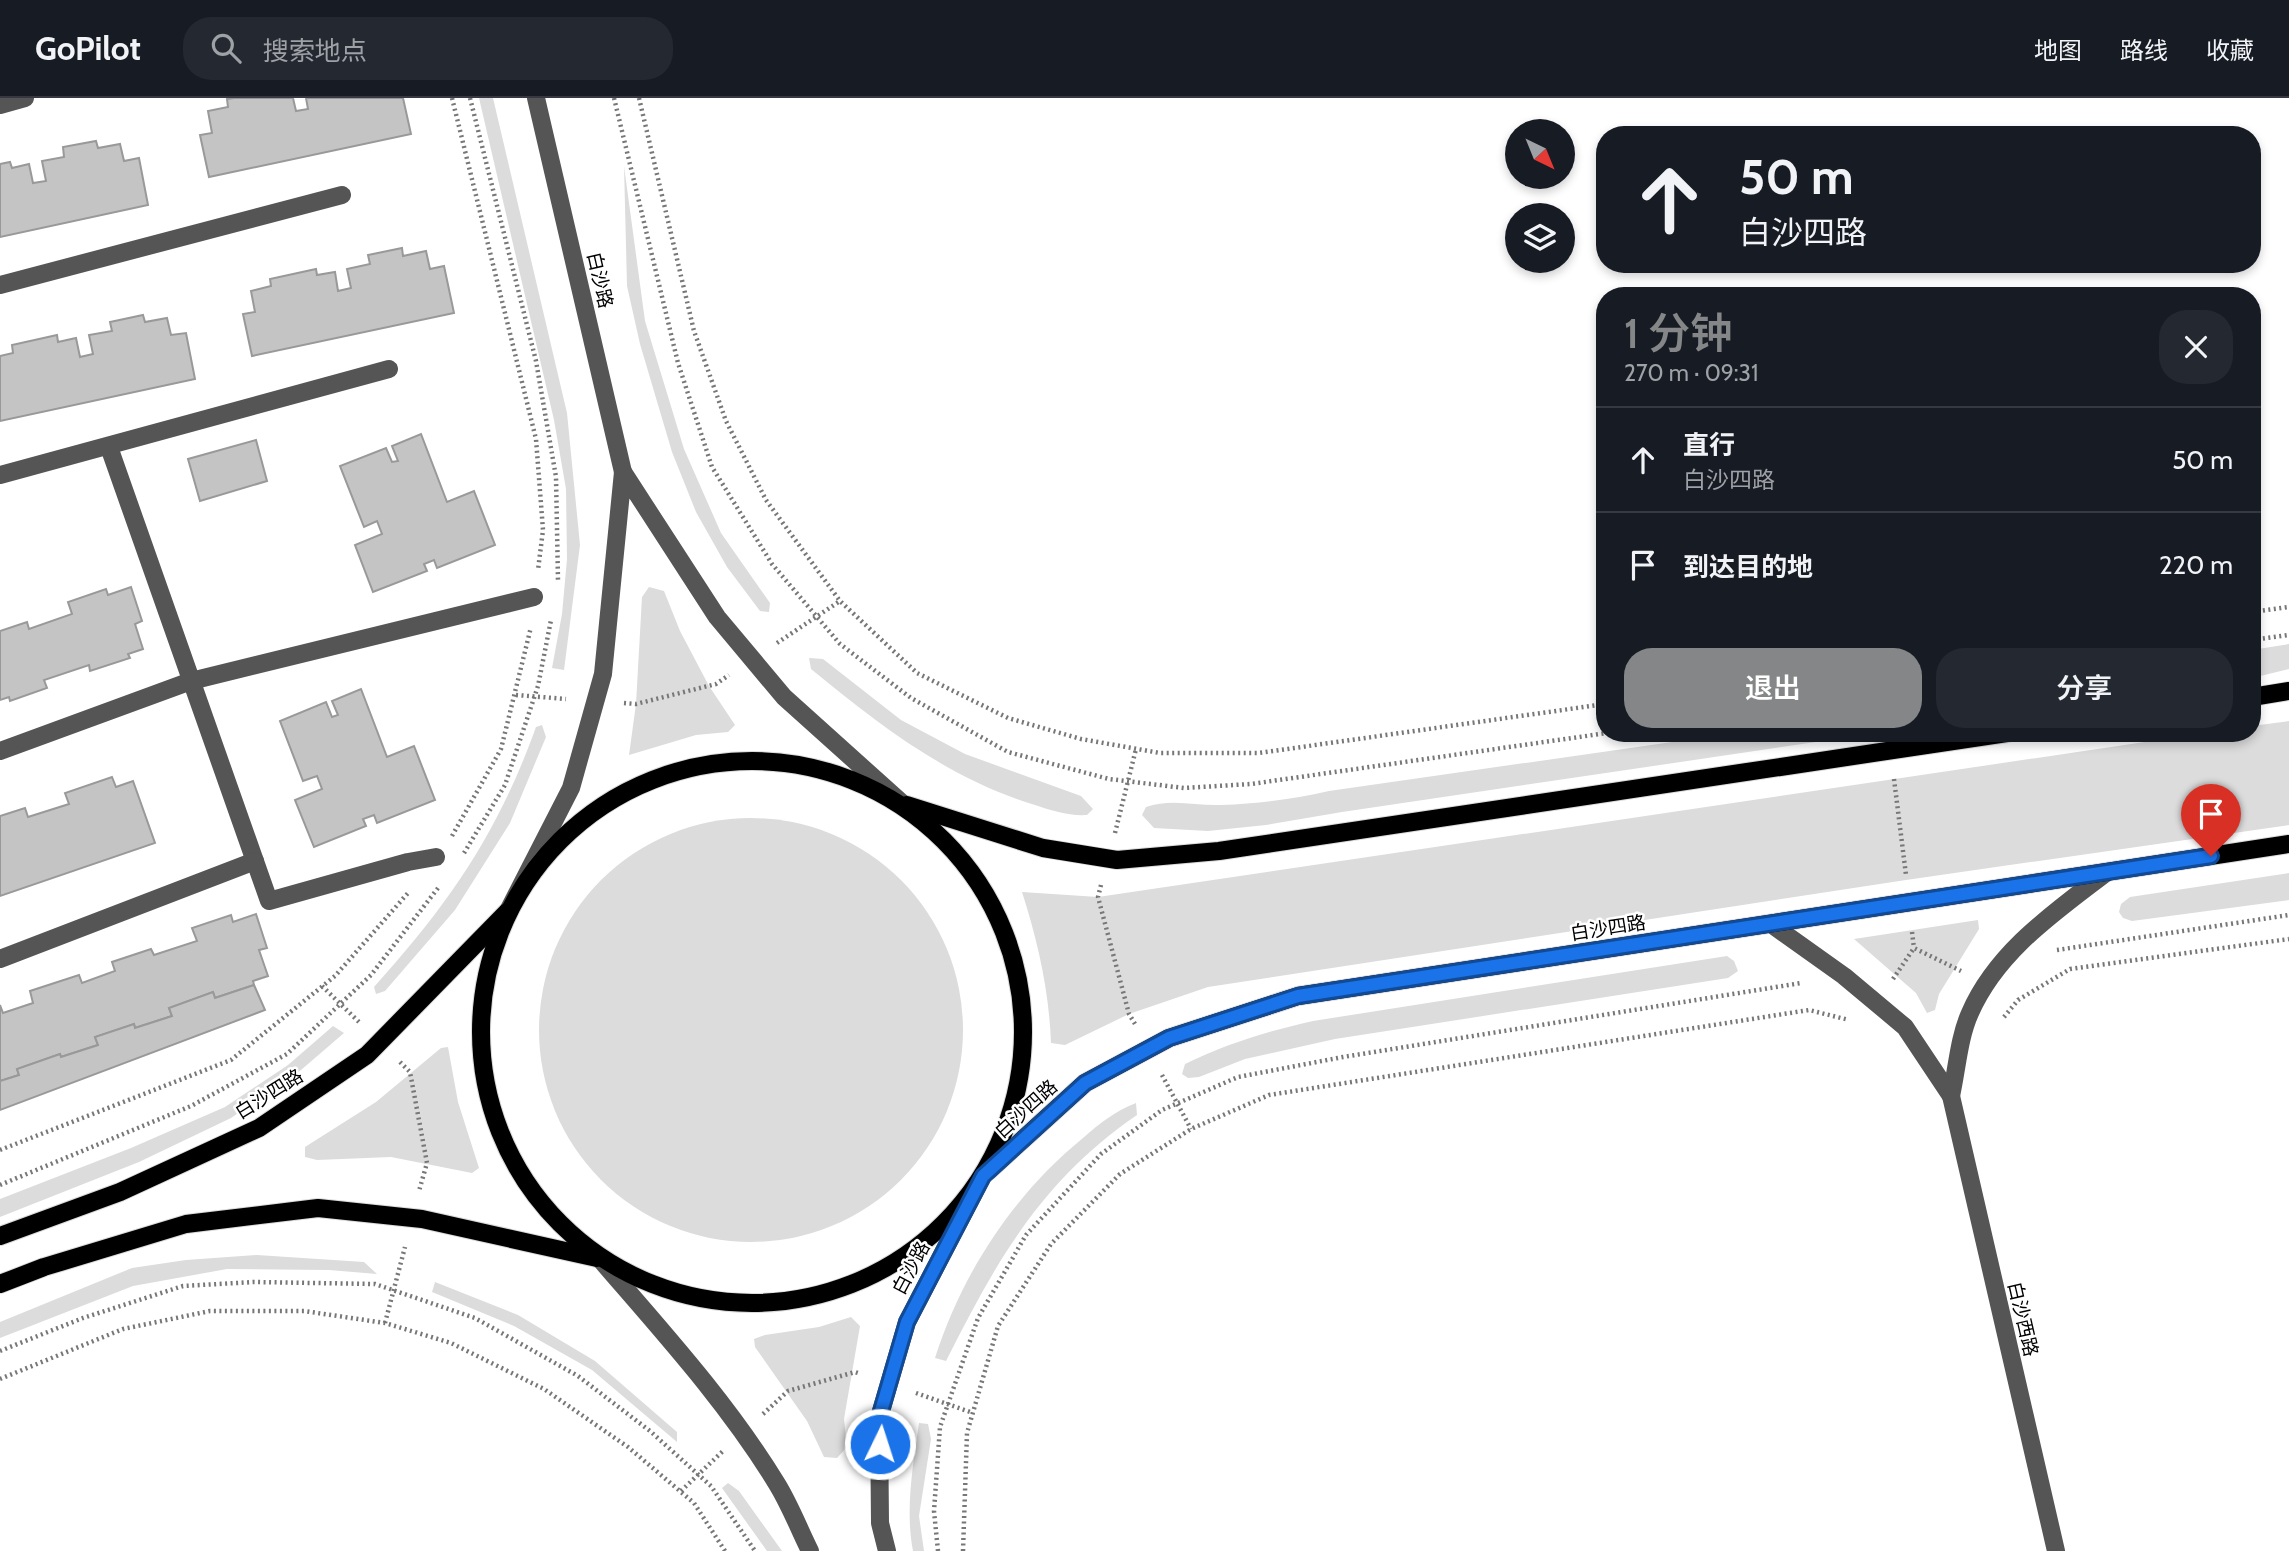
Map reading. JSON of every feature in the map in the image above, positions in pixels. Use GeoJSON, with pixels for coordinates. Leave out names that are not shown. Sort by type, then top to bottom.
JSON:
{"type":"FeatureCollection","features":[{"type":"Feature","properties":{"kind":"main road"},"geometry":{"type":"LineString","coordinates":[[2261,696],[2289,691]]}},
{"type":"Feature","properties":{"kind":"main road"},"geometry":{"type":"LineString","coordinates":[[903,804],[1043,848],[1117,860],[1219,851],[1948,742]]}},
{"type":"Feature","properties":{"kind":"main road","name":"白沙四路"},"geometry":{"type":"LineString","coordinates":[[0,1236],[120,1192],[259,1128],[367,1055],[509,909],[578,823],[648,781],[727,760],[821,768],[903,804]]}},
{"type":"Feature","properties":{"kind":"main road"},"geometry":{"type":"LineString","coordinates":[[0,1284],[44,1267],[186,1224],[318,1208],[412,1217],[599,1258],[670,1292],[732,1304],[806,1299],[859,1282],[941,1228],[983,1176],[1015,1103],[1025,1032],[1020,982],[1008,934],[971,869],[903,804]]}},
{"type":"Feature","properties":{"kind":"main road","name":"白沙四路"},"geometry":{"type":"LineString","coordinates":[[983,1176],[1085,1083],[1169,1038],[1298,996],[2289,844]]}},
{"type":"Feature","properties":{"kind":"main road"},"geometry":{"type":"LineString","coordinates":[[509,909],[481,1002],[486,1093],[513,1164],[554,1220],[599,1258]]}},
{"type":"Feature","properties":{"kind":"street"},"geometry":{"type":"LineString","coordinates":[[0,106],[25,98]]}},
{"type":"Feature","properties":{"kind":"street","name":"白沙路"},"geometry":{"type":"LineString","coordinates":[[537,98],[623,472]]}},
{"type":"Feature","properties":{"kind":"street"},"geometry":{"type":"LineString","coordinates":[[0,285],[342,195]]}},
{"type":"Feature","properties":{"kind":"street"},"geometry":{"type":"LineString","coordinates":[[0,475],[389,369]]}},
{"type":"Feature","properties":{"kind":"street"},"geometry":{"type":"LineString","coordinates":[[109,447],[269,901],[408,862],[436,857]]}},
{"type":"Feature","properties":{"kind":"street"},"geometry":{"type":"LineString","coordinates":[[623,472],[718,617],[784,697],[903,804]]}},
{"type":"Feature","properties":{"kind":"street"},"geometry":{"type":"LineString","coordinates":[[509,909],[571,788],[596,701],[603,674],[623,472]]}},
{"type":"Feature","properties":{"kind":"street"},"geometry":{"type":"LineString","coordinates":[[0,751],[191,681],[534,597]]}},
{"type":"Feature","properties":{"kind":"street"},"geometry":{"type":"LineString","coordinates":[[0,960],[255,861]]}},
{"type":"Feature","properties":{"kind":"street"},"geometry":{"type":"LineString","coordinates":[[1951,1096],[1969,1014],[2004,958],[2050,916],[2107,872]]}},
{"type":"Feature","properties":{"kind":"street"},"geometry":{"type":"LineString","coordinates":[[1770,924],[1844,976],[1905,1027],[1951,1096]]}},
{"type":"Feature","properties":{"kind":"street","name":"白沙西路"},"geometry":{"type":"LineString","coordinates":[[1951,1096],[2056,1551]]}},
{"type":"Feature","properties":{"kind":"street","name":"白沙路"},"geometry":{"type":"LineString","coordinates":[[887,1551],[880,1523],[879,1418],[907,1322],[983,1176]]}},
{"type":"Feature","properties":{"kind":"street"},"geometry":{"type":"LineString","coordinates":[[599,1258],[685,1358],[742,1434],[778,1485],[810,1551]]}},
{"type":"Feature","properties":{"kind":"path"},"geometry":{"type":"LineString","coordinates":[[0,1150],[231,1060],[335,976],[395,910],[456,831],[501,749],[529,639],[543,530],[536,439],[452,98]]}},
{"type":"Feature","properties":{"kind":"path"},"geometry":{"type":"LineString","coordinates":[[470,98],[536,361],[556,477],[558,588]]}},
{"type":"Feature","properties":{"kind":"path"},"geometry":{"type":"LineString","coordinates":[[614,98],[678,363],[712,467],[772,564],[840,645],[911,698],[1008,752],[1109,779],[1184,788],[1251,785],[1596,735]]}},
{"type":"Feature","properties":{"kind":"path"},"geometry":{"type":"LineString","coordinates":[[639,98],[694,331],[726,421],[766,500],[840,601],[917,673],[1007,718],[1081,739],[1160,753],[1259,753],[1596,705]]}},
{"type":"Feature","properties":{"kind":"path"},"geometry":{"type":"LineString","coordinates":[[515,695],[636,704],[716,684],[840,601]]}},
{"type":"Feature","properties":{"kind":"path"},"geometry":{"type":"LineString","coordinates":[[2261,611],[2289,607]]}},
{"type":"Feature","properties":{"kind":"path"},"geometry":{"type":"LineString","coordinates":[[457,863],[505,785],[534,697],[553,612]]}},
{"type":"Feature","properties":{"kind":"path"},"geometry":{"type":"LineString","coordinates":[[2261,639],[2289,635]]}},
{"type":"Feature","properties":{"kind":"path"},"geometry":{"type":"LineString","coordinates":[[1136,749],[1098,897],[1129,1014],[1191,1129]]}},
{"type":"Feature","properties":{"kind":"path"},"geometry":{"type":"LineString","coordinates":[[964,1551],[962,1541],[967,1433],[998,1326],[1051,1244],[1120,1174],[1191,1129],[1269,1096],[1809,1010],[1852,1020],[1861,1026],[1914,948],[1890,751]]}},
{"type":"Feature","properties":{"kind":"path"},"geometry":{"type":"LineString","coordinates":[[0,1185],[191,1106],[286,1054],[370,975],[441,884]]}},
{"type":"Feature","properties":{"kind":"path"},"geometry":{"type":"LineString","coordinates":[[2004,958],[2289,915]]}},
{"type":"Feature","properties":{"kind":"path"},"geometry":{"type":"LineString","coordinates":[[1996,1026],[2018,1000],[2070,969],[2289,939]]}},
{"type":"Feature","properties":{"kind":"path"},"geometry":{"type":"LineString","coordinates":[[1914,948],[2018,1000]]}},
{"type":"Feature","properties":{"kind":"path"},"geometry":{"type":"LineString","coordinates":[[938,1551],[934,1511],[940,1427],[978,1318],[1026,1235],[1101,1154],[1162,1110],[1238,1077],[1844,976]]}},
{"type":"Feature","properties":{"kind":"path"},"geometry":{"type":"LineString","coordinates":[[322,986],[410,1072],[426,1163],[385,1323]]}},
{"type":"Feature","properties":{"kind":"path"},"geometry":{"type":"LineString","coordinates":[[0,1351],[83,1318],[183,1286],[254,1282],[375,1284],[475,1318],[578,1376],[650,1430],[711,1486],[755,1551]]}},
{"type":"Feature","properties":{"kind":"path"},"geometry":{"type":"LineString","coordinates":[[0,1379],[123,1329],[210,1311],[304,1311],[385,1323],[450,1343],[544,1389],[628,1447],[694,1503],[726,1551]]}},
{"type":"Feature","properties":{"kind":"path"},"geometry":{"type":"LineString","coordinates":[[681,1492],[788,1391],[855,1372],[974,1413]]}},
{"type":"Feature","properties":{"kind":"shaded area"},"geometry":{"type":"Polygon","coordinates":[[[479,98],[493,98],[567,413],[580,545],[564,670],[552,668],[562,614],[567,559],[566,489],[554,420],[479,98]]]}},
{"type":"Feature","properties":{"kind":"shaded area"},"geometry":{"type":"Polygon","coordinates":[[[624,166],[645,321],[684,449],[721,533],[770,603],[769,612],[760,611],[727,567],[696,512],[672,452],[640,344],[627,286],[624,166]]]}},
{"type":"Feature","properties":{"kind":"shaded area"},"geometry":{"type":"Polygon","coordinates":[[[649,587],[664,591],[680,631],[709,686],[735,725],[728,732],[696,735],[629,755],[636,704],[642,597],[649,587]]]}},
{"type":"Feature","properties":{"kind":"shaded area"},"geometry":{"type":"Polygon","coordinates":[[[2289,644],[2289,669],[2261,676],[2261,649],[2289,644]]]}},
{"type":"Feature","properties":{"kind":"shaded area"},"geometry":{"type":"Polygon","coordinates":[[[809,658],[823,659],[901,720],[965,754],[1081,796],[1093,809],[1087,815],[1067,814],[1003,794],[973,781],[889,730],[811,669],[809,658]]]}},
{"type":"Feature","properties":{"kind":"shaded area"},"geometry":{"type":"Polygon","coordinates":[[[2289,721],[2289,825],[1906,880],[1208,987],[1129,1014],[1065,1045],[1051,1043],[1042,966],[1022,892],[1098,897],[2144,742],[2261,742],[2261,725],[2289,721]]]}},
{"type":"Feature","properties":{"kind":"shaded area"},"geometry":{"type":"Polygon","coordinates":[[[542,725],[546,737],[510,823],[455,910],[385,991],[376,994],[374,987],[426,926],[469,866],[505,801],[536,727],[542,725]]]}},
{"type":"Feature","properties":{"kind":"shaded area"},"geometry":{"type":"Polygon","coordinates":[[[1672,742],[1816,742],[1266,825],[1208,831],[1154,828],[1142,815],[1146,807],[1155,804],[1249,804],[1672,742]]]}},
{"type":"Feature","properties":{"kind":"shaded area"},"geometry":{"type":"Polygon","coordinates":[[[751,818],[792,822],[832,834],[869,854],[901,880],[927,912],[947,949],[959,989],[963,1030],[959,1071],[947,1111],[927,1148],[901,1180],[869,1206],[832,1226],[792,1238],[751,1242],[710,1238],[670,1226],[633,1206],[601,1180],[575,1148],[555,1111],[543,1071],[539,1030],[543,989],[555,949],[575,912],[601,880],[633,854],[670,834],[710,822],[751,818]]]}},
{"type":"Feature","properties":{"kind":"shaded area"},"geometry":{"type":"Polygon","coordinates":[[[2289,873],[2289,900],[2132,921],[2123,918],[2119,912],[2121,904],[2130,897],[2289,873]]]}},
{"type":"Feature","properties":{"kind":"shaded area"},"geometry":{"type":"Polygon","coordinates":[[[1978,920],[1979,929],[1939,994],[1935,1010],[1927,1013],[1916,993],[1854,939],[1978,920]]]}},
{"type":"Feature","properties":{"kind":"shaded area"},"geometry":{"type":"Polygon","coordinates":[[[1727,956],[1734,961],[1738,971],[1728,978],[1335,1039],[1245,1059],[1199,1077],[1188,1078],[1182,1074],[1185,1064],[1216,1050],[1313,1021],[1727,956]]]}},
{"type":"Feature","properties":{"kind":"shaded area"},"geometry":{"type":"Polygon","coordinates":[[[333,1026],[344,1033],[301,1070],[231,1118],[139,1162],[0,1217],[0,1199],[131,1148],[225,1107],[288,1065],[333,1026]]]}},
{"type":"Feature","properties":{"kind":"shaded area"},"geometry":{"type":"Polygon","coordinates":[[[448,1047],[458,1102],[479,1168],[472,1173],[391,1157],[317,1160],[305,1157],[305,1147],[376,1102],[441,1048],[448,1047]]]}},
{"type":"Feature","properties":{"kind":"shaded area"},"geometry":{"type":"Polygon","coordinates":[[[1136,1103],[1137,1115],[1103,1140],[1048,1195],[1004,1256],[946,1361],[935,1358],[960,1296],[993,1237],[1013,1210],[1058,1160],[1089,1133],[1114,1114],[1136,1103]]]}},
{"type":"Feature","properties":{"kind":"shaded area"},"geometry":{"type":"Polygon","coordinates":[[[257,1255],[364,1262],[377,1274],[329,1270],[227,1269],[133,1286],[0,1338],[0,1322],[132,1268],[186,1260],[257,1255]]]}},
{"type":"Feature","properties":{"kind":"shaded area"},"geometry":{"type":"Polygon","coordinates":[[[435,1282],[518,1315],[595,1361],[677,1432],[677,1442],[592,1370],[514,1326],[432,1292],[435,1282]]]}},
{"type":"Feature","properties":{"kind":"shaded area"},"geometry":{"type":"Polygon","coordinates":[[[851,1317],[860,1326],[844,1419],[847,1447],[837,1458],[824,1457],[807,1421],[755,1347],[754,1339],[819,1327],[851,1317]]]}},
{"type":"Feature","properties":{"kind":"shaded area"},"geometry":{"type":"Polygon","coordinates":[[[919,1423],[928,1424],[931,1439],[919,1516],[924,1551],[913,1551],[910,1504],[919,1423]]]}},
{"type":"Feature","properties":{"kind":"shaded area"},"geometry":{"type":"Polygon","coordinates":[[[728,1483],[739,1491],[782,1551],[767,1551],[722,1488],[728,1483]]]}},
{"type":"Feature","properties":{"kind":"building"},"geometry":{"type":"Polygon","coordinates":[[[293,98],[296,111],[308,109],[306,98],[403,98],[411,134],[209,177],[200,135],[212,133],[208,111],[228,107],[227,99],[293,98]]]}},
{"type":"Feature","properties":{"kind":"building"},"geometry":{"type":"Polygon","coordinates":[[[96,141],[98,148],[120,144],[124,161],[139,158],[148,205],[0,237],[0,164],[10,162],[12,168],[29,164],[33,183],[46,181],[42,161],[64,157],[63,147],[96,141]]]}},
{"type":"Feature","properties":{"kind":"building"},"geometry":{"type":"Polygon","coordinates":[[[402,248],[403,256],[426,251],[430,269],[444,266],[454,313],[252,356],[243,314],[255,312],[251,291],[271,286],[270,279],[316,269],[317,275],[335,272],[338,291],[351,288],[347,269],[370,264],[368,255],[402,248]]]}},
{"type":"Feature","properties":{"kind":"building"},"geometry":{"type":"Polygon","coordinates":[[[143,315],[145,322],[167,318],[171,335],[186,333],[195,379],[0,421],[0,356],[13,353],[12,345],[57,335],[58,342],[76,338],[80,357],[93,354],[89,335],[112,331],[110,322],[143,315]]]}},
{"type":"Feature","properties":{"kind":"building"},"geometry":{"type":"Polygon","coordinates":[[[421,434],[447,502],[474,491],[495,545],[437,568],[434,560],[424,564],[427,571],[373,592],[355,545],[382,534],[377,521],[364,527],[340,466],[386,448],[392,462],[398,461],[392,446],[421,434]]]}},
{"type":"Feature","properties":{"kind":"building"},"geometry":{"type":"Polygon","coordinates":[[[256,440],[267,481],[200,501],[188,459],[256,440]]]}},
{"type":"Feature","properties":{"kind":"building"},"geometry":{"type":"Polygon","coordinates":[[[131,587],[142,621],[135,624],[143,649],[128,654],[130,658],[90,671],[89,665],[44,680],[47,688],[10,701],[9,697],[0,700],[0,631],[27,622],[29,629],[72,614],[68,602],[106,589],[108,595],[131,587]]]}},
{"type":"Feature","properties":{"kind":"building"},"geometry":{"type":"Polygon","coordinates":[[[361,689],[387,757],[414,746],[435,800],[377,823],[374,815],[363,819],[366,826],[314,847],[295,800],[322,789],[317,776],[303,781],[280,721],[326,702],[332,717],[338,715],[332,701],[361,689]]]}},
{"type":"Feature","properties":{"kind":"building"},"geometry":{"type":"Polygon","coordinates":[[[112,777],[116,787],[133,781],[155,843],[0,896],[0,816],[25,808],[28,817],[69,804],[65,793],[112,777]]]}},
{"type":"Feature","properties":{"kind":"building"},"geometry":{"type":"Polygon","coordinates":[[[256,914],[267,948],[259,950],[268,976],[253,981],[254,985],[215,998],[213,992],[169,1008],[172,1016],[135,1028],[134,1024],[95,1037],[98,1045],[61,1057],[60,1054],[17,1069],[19,1075],[0,1081],[0,1005],[3,1013],[33,1003],[30,991],[79,975],[82,983],[115,971],[112,962],[151,949],[154,955],[197,941],[192,928],[231,915],[233,922],[256,914]]]}},
{"type":"Feature","properties":{"kind":"building"},"geometry":{"type":"Polygon","coordinates":[[[254,985],[265,1010],[0,1110],[0,1081],[19,1075],[17,1069],[60,1054],[61,1057],[98,1045],[95,1037],[134,1024],[135,1028],[172,1016],[169,1008],[213,992],[215,998],[254,985]]]}},
{"type":"Feature","properties":{"kind":"route"},"geometry":{"type":"LineString","coordinates":[[880,1444],[879,1418],[907,1322],[983,1176],[1085,1083],[1169,1038],[1298,996],[2211,856]]}}]}
